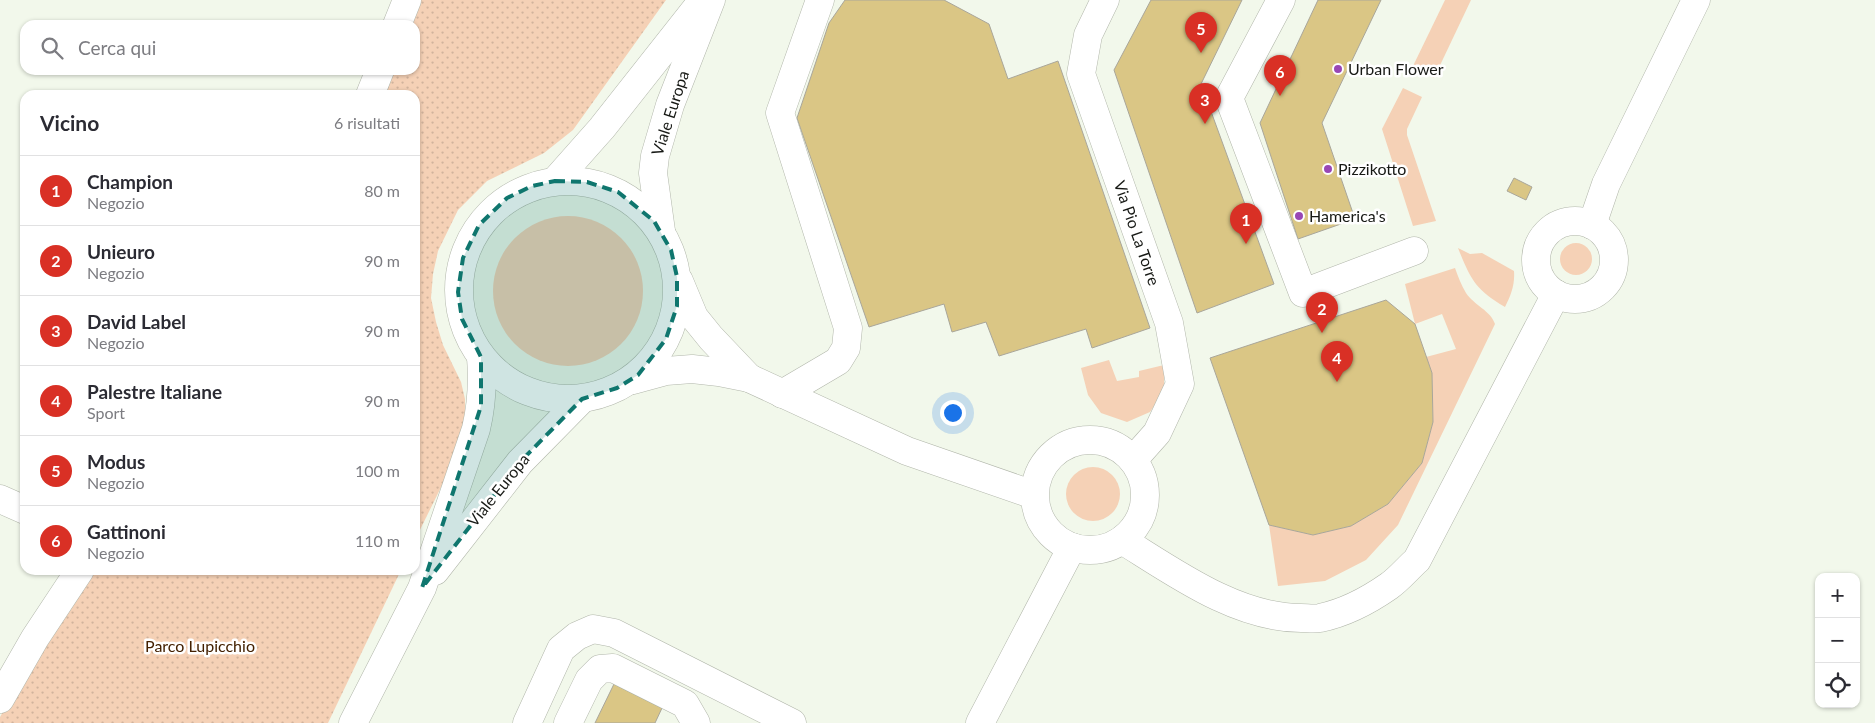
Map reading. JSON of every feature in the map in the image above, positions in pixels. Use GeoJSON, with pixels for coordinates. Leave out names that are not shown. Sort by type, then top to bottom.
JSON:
{"type":"FeatureCollection","features":[{"type":"Feature","properties":{"kind":"street"},"geometry":{"type":"LineString","coordinates":[[399,20],[407,0]]}},
{"type":"Feature","properties":{"kind":"street","name":"Viale Europa"},"geometry":{"type":"LineString","coordinates":[[555,181],[602,128],[703,0]]}},
{"type":"Feature","properties":{"kind":"street","name":"Viale Europa"},"geometry":{"type":"LineString","coordinates":[[661,231],[653,173],[655,156],[670,105],[711,0]]}},
{"type":"Feature","properties":{"kind":"street"},"geometry":{"type":"LineString","coordinates":[[782,394],[838,361],[846,348],[848,328],[780,114],[820,0]]}},
{"type":"Feature","properties":{"kind":"street","name":"Via Pio La Torre"},"geometry":{"type":"LineString","coordinates":[[1105,0],[1088,34],[1081,74],[1169,323],[1180,384],[1157,434],[1134,460]]}},
{"type":"Feature","properties":{"kind":"street"},"geometry":{"type":"LineString","coordinates":[[1281,0],[1229,98],[1303,293],[1414,251]]}},
{"type":"Feature","properties":{"kind":"street"},"geometry":{"type":"LineString","coordinates":[[1592,225],[1606,184],[1696,0]]}},
{"type":"Feature","properties":{"kind":"street"},"geometry":{"type":"LineString","coordinates":[[372,90],[378,75]]}},
{"type":"Feature","properties":{"kind":"street"},"geometry":{"type":"LineString","coordinates":[[677,276],[677,306],[673,324],[654,359],[631,380],[607,393],[582,399],[556,399],[538,395],[504,379],[480,357],[468,336],[462,319],[458,292],[462,258],[479,225],[507,198],[532,186],[555,181],[587,182],[600,185],[618,192],[637,204],[654,221],[670,250],[677,276],[694,318],[749,378]]}},
{"type":"Feature","properties":{"kind":"street"},"geometry":{"type":"LineString","coordinates":[[1571,221],[1592,225],[1605,236],[1613,251],[1614,263],[1606,284],[1598,291],[1577,299],[1566,298],[1556,294],[1546,286],[1539,275],[1536,262],[1538,249],[1544,237],[1551,230],[1571,221]]}},
{"type":"Feature","properties":{"kind":"street"},"geometry":{"type":"LineString","coordinates":[[1122,540],[1231,603],[1256,612],[1281,618],[1319,618],[1355,606],[1389,585],[1417,560],[1556,294]]}},
{"type":"Feature","properties":{"kind":"street","name":"Viale Europa"},"geometry":{"type":"LineString","coordinates":[[353,723],[422,588],[476,429],[481,406],[483,380],[480,357]]}},
{"type":"Feature","properties":{"kind":"street"},"geometry":{"type":"LineString","coordinates":[[631,380],[666,371],[692,369],[749,378],[907,451],[1034,495]]}},
{"type":"Feature","properties":{"kind":"street","name":"Viale Europa"},"geometry":{"type":"LineString","coordinates":[[422,588],[520,462],[582,399]]}},
{"type":"Feature","properties":{"kind":"street"},"geometry":{"type":"LineString","coordinates":[[1084,439],[1102,441],[1120,448],[1134,460],[1142,476],[1145,493],[1143,511],[1134,527],[1122,540],[1106,548],[1089,550],[1072,547],[1057,540],[1044,527],[1037,512],[1034,495],[1036,479],[1043,464],[1054,452],[1068,444],[1084,439]]}},
{"type":"Feature","properties":{"kind":"street"},"geometry":{"type":"LineString","coordinates":[[0,500],[20,508]]}},
{"type":"Feature","properties":{"kind":"street"},"geometry":{"type":"LineString","coordinates":[[980,723],[1072,547]]}},
{"type":"Feature","properties":{"kind":"street"},"geometry":{"type":"LineString","coordinates":[[0,699],[35,638],[77,575]]}},
{"type":"Feature","properties":{"kind":"street"},"geometry":{"type":"LineString","coordinates":[[527,723],[561,649],[577,636],[593,629],[614,633],[792,723]]}},
{"type":"Feature","properties":{"kind":"street"},"geometry":{"type":"LineString","coordinates":[[568,723],[589,680],[600,669],[613,668],[685,704],[696,723]]}},
{"type":"Feature","properties":{"kind":"highlighted area"},"geometry":{"type":"Polygon","coordinates":[[[555,181],[587,182],[618,192],[654,221],[671,250],[677,277],[677,306],[666,339],[638,375],[617,388],[582,399],[520,462],[422,588],[481,406],[481,357],[462,319],[458,292],[463,258],[479,225],[507,198],[532,186],[555,181]]]}},
{"type":"Feature","properties":{"kind":"green space"},"geometry":{"type":"Polygon","coordinates":[[[416,0],[666,0],[573,130],[544,153],[487,181],[458,210],[438,251],[433,274],[431,298],[443,345],[461,382],[465,399],[465,419],[449,471],[420,530],[420,90],[379,90],[385,75],[420,75],[420,20],[408,20],[416,0]]]}},
{"type":"Feature","properties":{"kind":"green space"},"geometry":{"type":"Polygon","coordinates":[[[1445,0],[1471,0],[1434,78],[1413,66],[1445,0]]]}},
{"type":"Feature","properties":{"kind":"green space"},"geometry":{"type":"Polygon","coordinates":[[[1403,88],[1422,97],[1407,129],[1407,135],[1436,221],[1413,226],[1382,129],[1403,88]]]}},
{"type":"Feature","properties":{"kind":"green space"},"geometry":{"type":"Polygon","coordinates":[[[568,216],[583,217],[597,222],[610,228],[621,238],[631,249],[637,262],[642,276],[642,306],[637,320],[631,333],[621,344],[610,354],[597,360],[583,365],[568,366],[553,365],[539,360],[526,354],[515,344],[505,333],[499,320],[494,306],[493,291],[494,276],[499,262],[505,249],[515,238],[526,228],[539,222],[553,217],[568,216]]]}},
{"type":"Feature","properties":{"kind":"green space"},"geometry":{"type":"Polygon","coordinates":[[[1576,243],[1582,244],[1587,248],[1591,253],[1591,265],[1587,270],[1582,274],[1576,275],[1570,274],[1565,270],[1561,265],[1560,259],[1561,253],[1565,248],[1570,244],[1576,243]]]}},
{"type":"Feature","properties":{"kind":"green space"},"geometry":{"type":"Polygon","coordinates":[[[1458,248],[1470,254],[1482,253],[1514,271],[1512,290],[1505,307],[1487,295],[1475,283],[1458,248]]]}},
{"type":"Feature","properties":{"kind":"green space"},"geometry":{"type":"Polygon","coordinates":[[[1455,268],[1466,293],[1490,315],[1495,324],[1398,525],[1366,560],[1325,581],[1278,586],[1269,525],[1313,535],[1351,526],[1388,504],[1422,463],[1433,422],[1432,373],[1426,357],[1456,349],[1442,314],[1415,324],[1405,284],[1455,268]]]}},
{"type":"Feature","properties":{"kind":"green space"},"geometry":{"type":"Polygon","coordinates":[[[1109,360],[1117,381],[1139,377],[1139,371],[1164,365],[1164,391],[1150,412],[1127,422],[1101,413],[1088,395],[1081,368],[1109,360]]]}},
{"type":"Feature","properties":{"kind":"green space"},"geometry":{"type":"Polygon","coordinates":[[[1088,467],[1098,467],[1108,471],[1116,479],[1120,494],[1116,509],[1108,517],[1098,521],[1088,521],[1078,517],[1070,509],[1066,499],[1066,489],[1070,479],[1078,471],[1088,467]]]}},
{"type":"Feature","properties":{"kind":"green space","name":"Parco Lupicchio"},"geometry":{"type":"Polygon","coordinates":[[[87,575],[399,575],[328,723],[0,723],[0,717],[87,575]]]}},
{"type":"Feature","properties":{"kind":"building"},"geometry":{"type":"Polygon","coordinates":[[[845,0],[944,0],[989,24],[1008,79],[1058,61],[1150,328],[1092,348],[1086,329],[999,356],[986,322],[952,332],[944,304],[869,327],[797,118],[829,23],[845,0]]]}},
{"type":"Feature","properties":{"kind":"building"},"geometry":{"type":"Polygon","coordinates":[[[1151,0],[1242,0],[1201,84],[1274,284],[1197,313],[1114,70],[1151,0]]]}},
{"type":"Feature","properties":{"kind":"building"},"geometry":{"type":"Polygon","coordinates":[[[1318,0],[1381,0],[1322,123],[1355,219],[1298,239],[1260,123],[1318,0]]]}},
{"type":"Feature","properties":{"kind":"building"},"geometry":{"type":"Polygon","coordinates":[[[1514,178],[1532,187],[1526,200],[1507,191],[1514,178]]]}},
{"type":"Feature","properties":{"kind":"building"},"geometry":{"type":"Polygon","coordinates":[[[1386,300],[1415,324],[1432,373],[1433,422],[1422,463],[1388,504],[1351,526],[1313,535],[1269,525],[1210,358],[1386,300]]]}},
{"type":"Feature","properties":{"kind":"building"},"geometry":{"type":"Polygon","coordinates":[[[614,684],[662,708],[655,723],[595,723],[614,684]]]}},
{"type":"Feature","properties":{"kind":"place","name":"Modus"},"geometry":{"type":"Point","coordinates":[1201,53]}},
{"type":"Feature","properties":{"kind":"place","name":"Urban Flower"},"geometry":{"type":"Point","coordinates":[1338,69]}},
{"type":"Feature","properties":{"kind":"place","name":"Gattinoni"},"geometry":{"type":"Point","coordinates":[1280,96]}},
{"type":"Feature","properties":{"kind":"place","name":"David Label"},"geometry":{"type":"Point","coordinates":[1205,124]}},
{"type":"Feature","properties":{"kind":"place","name":"Pizzikotto"},"geometry":{"type":"Point","coordinates":[1328,169]}},
{"type":"Feature","properties":{"kind":"place","name":"Hamerica's"},"geometry":{"type":"Point","coordinates":[1299,216]}},
{"type":"Feature","properties":{"kind":"place","name":"Champion"},"geometry":{"type":"Point","coordinates":[1246,244]}},
{"type":"Feature","properties":{"kind":"place","name":"Unieuro"},"geometry":{"type":"Point","coordinates":[1322,333]}},
{"type":"Feature","properties":{"kind":"place","name":"Palestre Italiane"},"geometry":{"type":"Point","coordinates":[1337,382]}}]}
